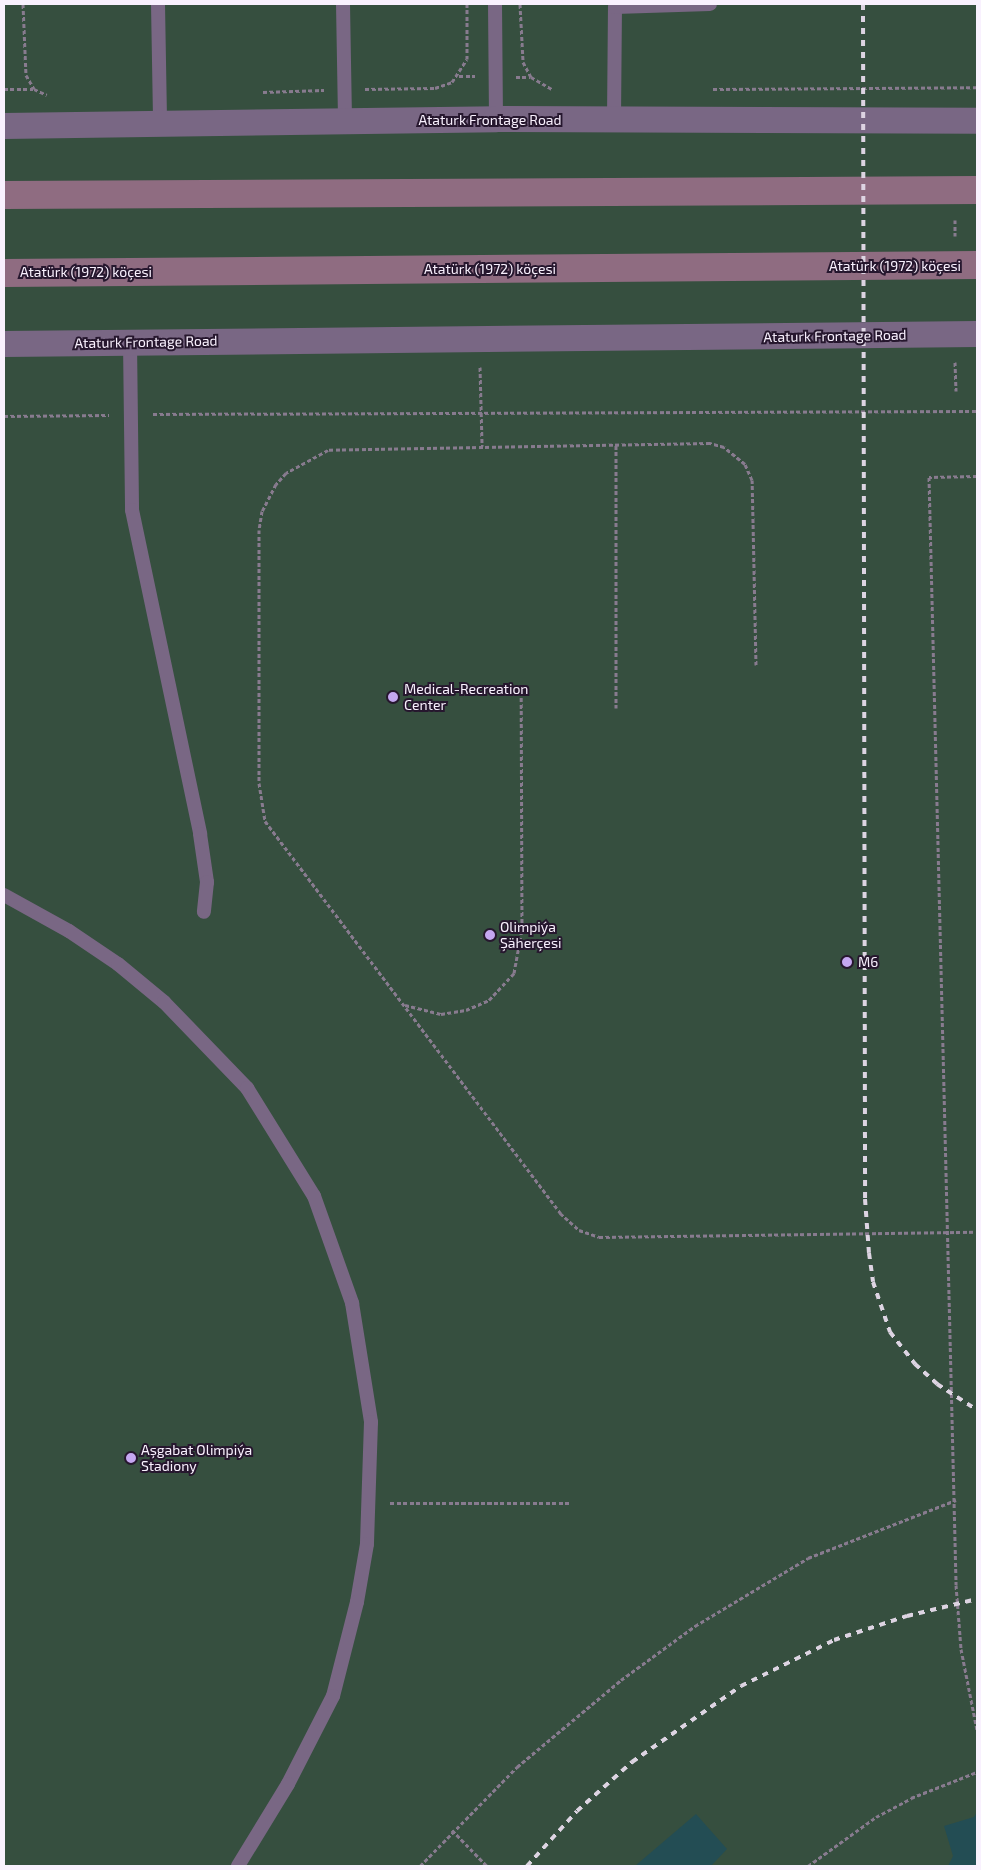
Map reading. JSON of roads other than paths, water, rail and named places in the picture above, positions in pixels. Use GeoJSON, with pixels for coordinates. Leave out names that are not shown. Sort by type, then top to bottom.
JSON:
{"type":"FeatureCollection","features":[{"type":"Feature","properties":{"kind":"main road"},"geometry":{"type":"LineString","coordinates":[[4,195],[977,190]]}},
{"type":"Feature","properties":{"kind":"main road","name":"Atatürk (1972) köçesi"},"geometry":{"type":"LineString","coordinates":[[4,273],[977,265]]}},
{"type":"Feature","properties":{"kind":"street","name":"Ataturk Frontage Road"},"geometry":{"type":"LineString","coordinates":[[4,126],[496,119],[977,121]]}},
{"type":"Feature","properties":{"kind":"street","name":"Ataturk Frontage Road"},"geometry":{"type":"LineString","coordinates":[[4,344],[977,334]]}},
{"type":"Feature","properties":{"kind":"lane"},"geometry":{"type":"LineString","coordinates":[[158,4],[160,124]]}},
{"type":"Feature","properties":{"kind":"lane"},"geometry":{"type":"LineString","coordinates":[[343,4],[345,121]]}},
{"type":"Feature","properties":{"kind":"lane"},"geometry":{"type":"LineString","coordinates":[[495,4],[496,119]]}},
{"type":"Feature","properties":{"kind":"lane"},"geometry":{"type":"LineString","coordinates":[[614,119],[615,7],[710,4]]}},
{"type":"Feature","properties":{"kind":"lane"},"geometry":{"type":"LineString","coordinates":[[130,342],[132,510],[200,834],[207,882],[204,912]]}},
{"type":"Feature","properties":{"kind":"lane"},"geometry":{"type":"LineString","coordinates":[[4,895],[69,931],[164,1002],[247,1088],[284,1144],[314,1196],[352,1303],[371,1422],[370,1503],[357,1602],[332,1696],[288,1784],[238,1866]]}},
{"type":"Feature","properties":{"kind":"railway"},"geometry":{"type":"LineString","coordinates":[[863,4],[865,1199],[869,1253],[873,1282],[890,1332],[915,1364],[937,1384],[977,1410]]}},
{"type":"Feature","properties":{"kind":"railway"},"geometry":{"type":"LineString","coordinates":[[527,1866],[577,1811],[632,1762],[741,1686],[834,1640],[907,1616],[977,1599]]}},
{"type":"Feature","properties":{"kind":"place","name":"Medical-Recreation Center"},"geometry":{"type":"Point","coordinates":[393,697]}},
{"type":"Feature","properties":{"kind":"place","name":"Olimpiýa Şäherçesi"},"geometry":{"type":"Point","coordinates":[490,935]}},
{"type":"Feature","properties":{"kind":"place","name":"M6"},"geometry":{"type":"Point","coordinates":[847,962]}},
{"type":"Feature","properties":{"kind":"place","name":"Aşgabat Olimpiýa Stadiony"},"geometry":{"type":"Point","coordinates":[131,1458]}}]}
